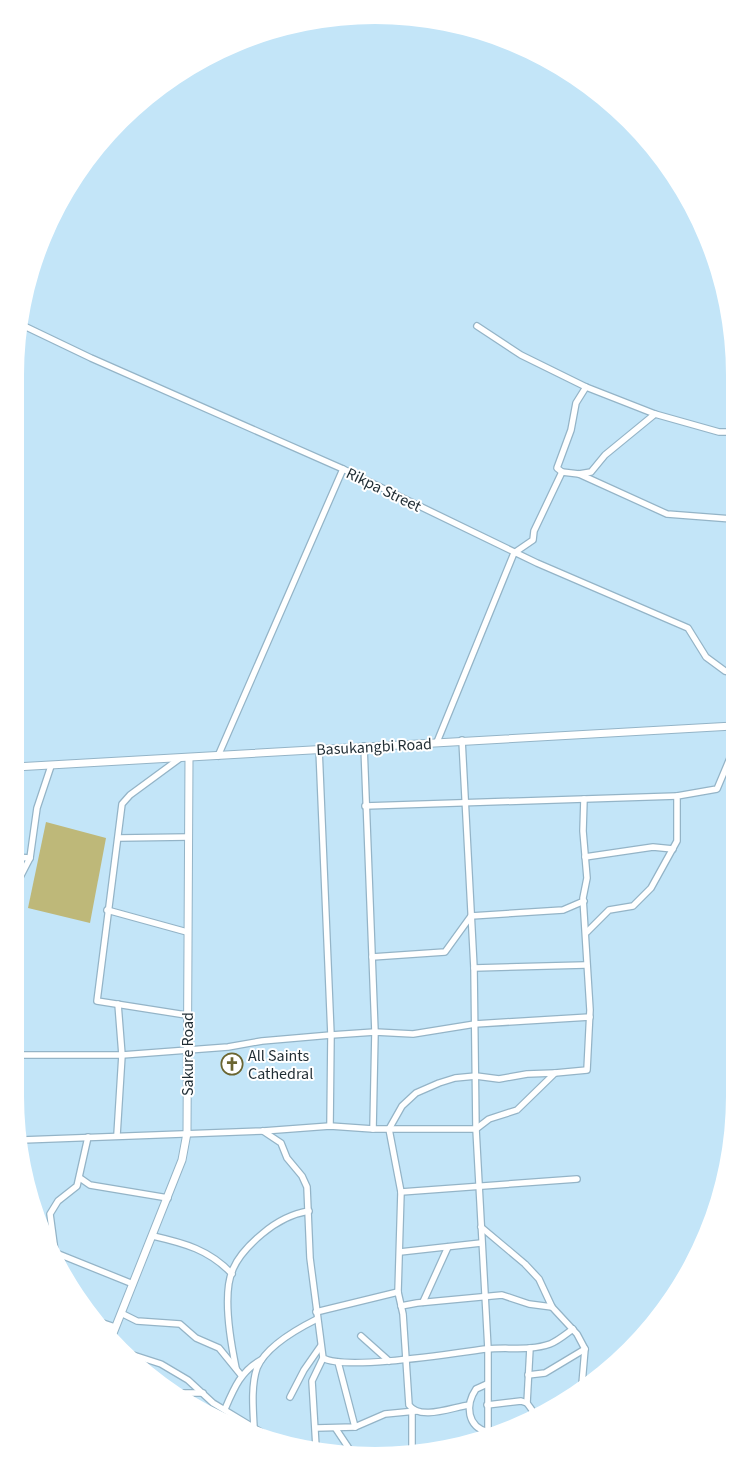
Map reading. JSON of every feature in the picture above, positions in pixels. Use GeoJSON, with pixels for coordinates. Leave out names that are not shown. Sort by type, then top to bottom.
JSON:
{"type":"FeatureCollection","features":[{"type":"Feature","properties":{"kind":"street"},"geometry":{"type":"LineString","coordinates":[[477,326],[521,355],[586,387],[655,414],[719,432],[726,432]]}},
{"type":"Feature","properties":{"kind":"street","name":"Rikpa Street"},"geometry":{"type":"LineString","coordinates":[[27,327],[91,358],[344,470],[514,553],[688,628],[706,657],[726,672]]}},
{"type":"Feature","properties":{"kind":"street"},"geometry":{"type":"LineString","coordinates":[[586,387],[576,402],[571,430],[557,468],[562,472],[578,474],[591,472],[605,455],[655,414]]}},
{"type":"Feature","properties":{"kind":"street"},"geometry":{"type":"LineString","coordinates":[[218,756],[344,470]]}},
{"type":"Feature","properties":{"kind":"street"},"geometry":{"type":"LineString","coordinates":[[437,742],[514,553],[533,540],[537,523],[562,472]]}},
{"type":"Feature","properties":{"kind":"street"},"geometry":{"type":"LineString","coordinates":[[578,474],[667,514],[726,519]]}},
{"type":"Feature","properties":{"kind":"street","name":"Basukangbi Road"},"geometry":{"type":"LineString","coordinates":[[24,767],[189,759],[462,740],[726,726]]}},
{"type":"Feature","properties":{"kind":"street"},"geometry":{"type":"LineString","coordinates":[[462,740],[474,968],[476,1129],[481,1243],[486,1297],[488,1429]]}},
{"type":"Feature","properties":{"kind":"street"},"geometry":{"type":"LineString","coordinates":[[364,746],[375,1032],[373,1129]]}},
{"type":"Feature","properties":{"kind":"street"},"geometry":{"type":"LineString","coordinates":[[319,749],[331,1035],[330,1126]]}},
{"type":"Feature","properties":{"kind":"street"},"geometry":{"type":"LineString","coordinates":[[179,759],[130,795],[122,804],[119,838],[107,910],[97,1001],[186,1015]]}},
{"type":"Feature","properties":{"kind":"street","name":"Sakure Road"},"geometry":{"type":"LineString","coordinates":[[114,1331],[182,1160],[187,1132],[186,1015],[189,759]]}},
{"type":"Feature","properties":{"kind":"street"},"geometry":{"type":"LineString","coordinates":[[24,869],[30,858],[37,808],[51,766]]}},
{"type":"Feature","properties":{"kind":"street"},"geometry":{"type":"LineString","coordinates":[[366,806],[677,796],[717,789],[726,767]]}},
{"type":"Feature","properties":{"kind":"street"},"geometry":{"type":"LineString","coordinates":[[587,932],[609,910],[633,906],[645,896],[678,837],[677,796]]}},
{"type":"Feature","properties":{"kind":"street"},"geometry":{"type":"LineString","coordinates":[[412,1445],[414,1411],[409,1405],[407,1398],[406,1359],[398,1292],[401,1192],[389,1129],[402,1106],[416,1093],[455,1078],[476,1076],[499,1079],[527,1074],[587,1070],[590,1018],[584,901],[587,878],[584,799]]}},
{"type":"Feature","properties":{"kind":"street"},"geometry":{"type":"LineString","coordinates":[[119,838],[188,837]]}},
{"type":"Feature","properties":{"kind":"street"},"geometry":{"type":"LineString","coordinates":[[585,857],[652,847],[673,848]]}},
{"type":"Feature","properties":{"kind":"street"},"geometry":{"type":"LineString","coordinates":[[24,858],[30,858]]}},
{"type":"Feature","properties":{"kind":"street"},"geometry":{"type":"LineString","coordinates":[[372,957],[445,952],[472,916],[563,910],[584,901]]}},
{"type":"Feature","properties":{"kind":"street"},"geometry":{"type":"LineString","coordinates":[[107,910],[187,932]]}},
{"type":"Feature","properties":{"kind":"street"},"geometry":{"type":"LineString","coordinates":[[474,968],[586,965]]}},
{"type":"Feature","properties":{"kind":"street"},"geometry":{"type":"LineString","coordinates":[[118,1004],[122,1054],[118,1136]]}},
{"type":"Feature","properties":{"kind":"street"},"geometry":{"type":"LineString","coordinates":[[24,1055],[122,1054],[186,1050],[331,1035],[375,1032],[413,1034],[475,1024],[590,1018]]}},
{"type":"Feature","properties":{"kind":"street"},"geometry":{"type":"LineString","coordinates":[[27,1140],[187,1132],[263,1131],[330,1126],[373,1129],[476,1129],[489,1118],[517,1110],[555,1073]]}},
{"type":"Feature","properties":{"kind":"street"},"geometry":{"type":"LineString","coordinates":[[263,1131],[281,1143],[287,1158],[302,1176],[307,1187],[316,1316],[323,1358],[312,1381],[316,1442]]}},
{"type":"Feature","properties":{"kind":"street"},"geometry":{"type":"LineString","coordinates":[[54,1238],[50,1214],[52,1207],[77,1186],[88,1137]]}},
{"type":"Feature","properties":{"kind":"street"},"geometry":{"type":"LineString","coordinates":[[80,1178],[90,1185],[168,1198]]}},
{"type":"Feature","properties":{"kind":"street"},"geometry":{"type":"LineString","coordinates":[[401,1192],[578,1179]]}},
{"type":"Feature","properties":{"kind":"street"},"geometry":{"type":"LineString","coordinates":[[236,1368],[230,1336],[229,1303],[232,1274],[248,1246],[266,1231],[294,1213],[309,1211]]}},
{"type":"Feature","properties":{"kind":"street"},"geometry":{"type":"LineString","coordinates":[[481,1226],[526,1264],[539,1279],[552,1307],[573,1329],[585,1349],[582,1380]]}},
{"type":"Feature","properties":{"kind":"street"},"geometry":{"type":"LineString","coordinates":[[153,1236],[197,1248],[220,1260],[232,1274]]}},
{"type":"Feature","properties":{"kind":"street"},"geometry":{"type":"LineString","coordinates":[[400,1252],[481,1243]]}},
{"type":"Feature","properties":{"kind":"street"},"geometry":{"type":"LineString","coordinates":[[423,1302],[448,1247]]}},
{"type":"Feature","properties":{"kind":"street"},"geometry":{"type":"LineString","coordinates":[[62,1254],[133,1284]]}},
{"type":"Feature","properties":{"kind":"street"},"geometry":{"type":"LineString","coordinates":[[225,1409],[241,1375],[289,1334],[316,1316],[398,1292]]}},
{"type":"Feature","properties":{"kind":"street"},"geometry":{"type":"LineString","coordinates":[[401,1306],[423,1302],[502,1295],[528,1304],[552,1307]]}},
{"type":"Feature","properties":{"kind":"street"},"geometry":{"type":"LineString","coordinates":[[121,1313],[138,1321],[180,1324],[196,1338],[219,1348],[241,1375]]}},
{"type":"Feature","properties":{"kind":"street"},"geometry":{"type":"LineString","coordinates":[[109,1326],[115,1328]]}},
{"type":"Feature","properties":{"kind":"street"},"geometry":{"type":"LineString","coordinates":[[323,1358],[338,1362],[388,1361],[488,1349],[530,1348],[552,1344],[573,1329]]}},
{"type":"Feature","properties":{"kind":"street"},"geometry":{"type":"LineString","coordinates":[[361,1336],[388,1361]]}},
{"type":"Feature","properties":{"kind":"street"},"geometry":{"type":"LineString","coordinates":[[290,1397],[304,1370],[320,1347]]}},
{"type":"Feature","properties":{"kind":"street"},"geometry":{"type":"LineString","coordinates":[[527,1403],[530,1348]]}},
{"type":"Feature","properties":{"kind":"street"},"geometry":{"type":"LineString","coordinates":[[528,1374],[545,1373],[585,1349]]}},
{"type":"Feature","properties":{"kind":"street"},"geometry":{"type":"LineString","coordinates":[[140,1357],[161,1364],[188,1380],[213,1403],[250,1424]]}},
{"type":"Feature","properties":{"kind":"street"},"geometry":{"type":"LineString","coordinates":[[254,1426],[256,1374],[262,1359]]}},
{"type":"Feature","properties":{"kind":"street"},"geometry":{"type":"LineString","coordinates":[[338,1362],[355,1427]]}},
{"type":"Feature","properties":{"kind":"street"},"geometry":{"type":"LineString","coordinates":[[481,1431],[474,1424],[469,1406],[476,1389],[487,1384]]}},
{"type":"Feature","properties":{"kind":"street"},"geometry":{"type":"LineString","coordinates":[[188,1393],[203,1393]]}},
{"type":"Feature","properties":{"kind":"street"},"geometry":{"type":"LineString","coordinates":[[487,1405],[506,1401],[521,1401],[527,1403],[532,1410]]}},
{"type":"Feature","properties":{"kind":"street"},"geometry":{"type":"LineString","coordinates":[[316,1428],[336,1429],[355,1427],[385,1414],[414,1411],[426,1412],[469,1406]]}},
{"type":"Feature","properties":{"kind":"street"},"geometry":{"type":"LineString","coordinates":[[336,1429],[347,1446]]}},
{"type":"Feature","properties":{"kind":"shaded area"},"geometry":{"type":"Polygon","coordinates":[[[46,822],[106,838],[90,923],[28,908],[46,822]]]}},
{"type":"Feature","properties":{"kind":"place","name":"All Saints Cathedral"},"geometry":{"type":"Point","coordinates":[232,1064]}}]}
